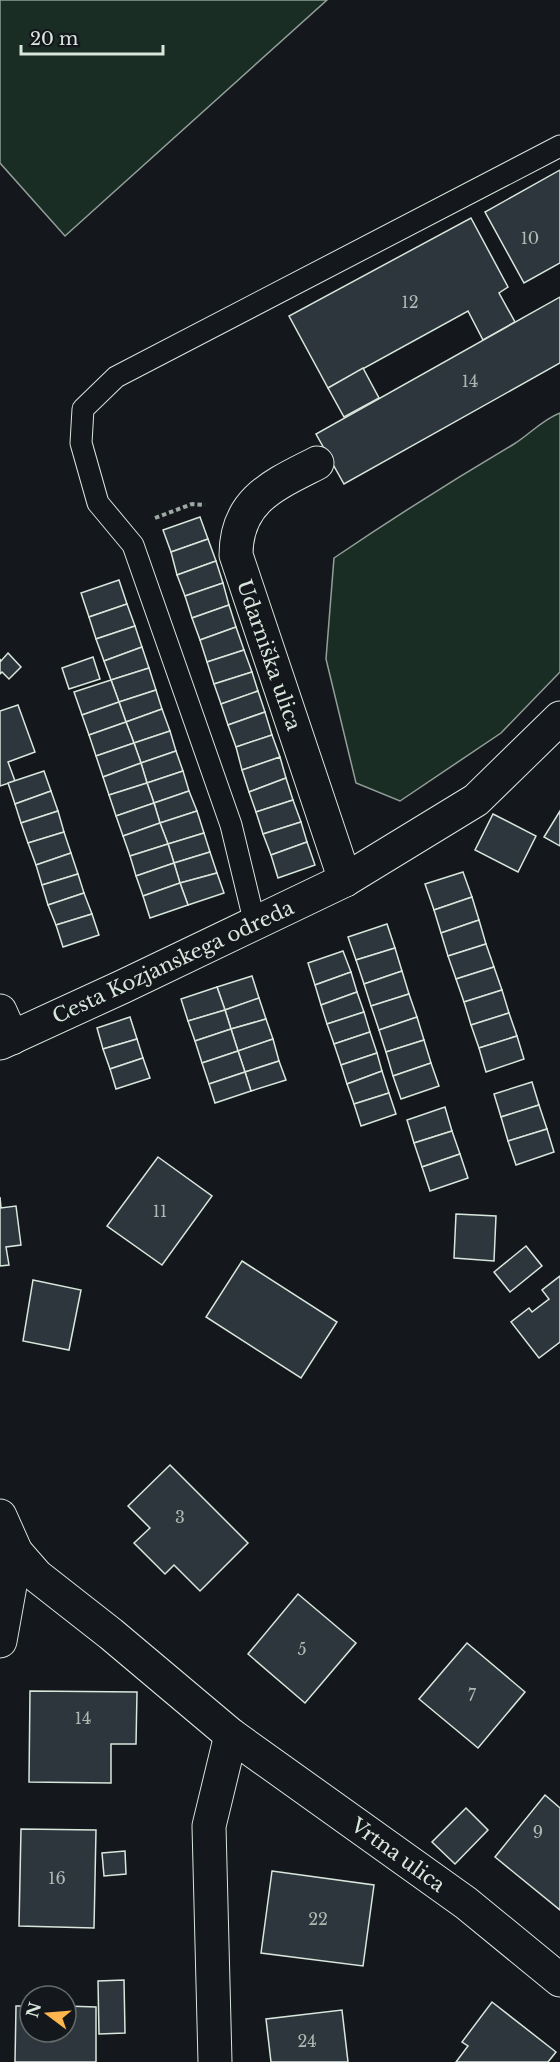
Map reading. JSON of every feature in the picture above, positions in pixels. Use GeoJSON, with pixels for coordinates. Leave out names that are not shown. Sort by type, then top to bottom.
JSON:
{"type":"FeatureCollection","features":[{"type":"Feature","properties":{"kind":"street","name":"Udarniška ulica"},"geometry":{"type":"LineString","coordinates":[[317,463],[268,488],[243,515],[236,538],[236,555],[345,880]]}},
{"type":"Feature","properties":{"kind":"street","name":"Cesta Kozjanskega odreda"},"geometry":{"type":"LineString","coordinates":[[4,1031],[255,924],[345,880],[476,800],[560,718]]}},
{"type":"Feature","properties":{"kind":"street","name":"Vrtna ulica"},"geometry":{"type":"LineString","coordinates":[[0,1516],[16,1552],[37,1576],[111,1634],[231,1735],[465,1903],[560,1980]]}},
{"type":"Feature","properties":{"kind":"street"},"geometry":{"type":"LineString","coordinates":[[0,1641],[16,1552]]}},
{"type":"Feature","properties":{"kind":"street"},"geometry":{"type":"LineString","coordinates":[[215,2062],[209,1826],[231,1735]]}},
{"type":"Feature","properties":{"kind":"lane"},"geometry":{"type":"LineString","coordinates":[[255,924],[231,825],[133,545],[98,502],[81,443],[83,409],[116,377],[560,146]]}},
{"type":"Feature","properties":{"kind":"path"},"geometry":{"type":"LineString","coordinates":[[122,531],[192,504],[216,505],[243,515]]}},
{"type":"Feature","properties":{"kind":"green space"},"geometry":{"type":"Polygon","coordinates":[[[0,0],[327,0],[65,236],[0,163],[0,0]]]}},
{"type":"Feature","properties":{"kind":"green space"},"geometry":{"type":"Polygon","coordinates":[[[560,413],[560,672],[501,733],[400,801],[356,783],[326,659],[334,558],[514,444],[547,419],[560,413]]]}},
{"type":"Feature","properties":{"kind":"building"},"geometry":{"type":"Polygon","coordinates":[[[560,170],[560,263],[524,283],[485,212],[560,170]]]}},
{"type":"Feature","properties":{"kind":"building"},"geometry":{"type":"Polygon","coordinates":[[[471,218],[508,287],[499,293],[515,322],[483,340],[468,311],[328,388],[289,316],[471,218]]]}},
{"type":"Feature","properties":{"kind":"building"},"geometry":{"type":"Polygon","coordinates":[[[560,297],[560,363],[344,484],[316,434],[560,297]]]}},
{"type":"Feature","properties":{"kind":"building"},"geometry":{"type":"Polygon","coordinates":[[[363,368],[379,398],[344,417],[328,388],[363,368]]]}},
{"type":"Feature","properties":{"kind":"building"},"geometry":{"type":"Polygon","coordinates":[[[200,517],[208,539],[171,552],[163,530],[200,517]]]}},
{"type":"Feature","properties":{"kind":"building"},"geometry":{"type":"Polygon","coordinates":[[[208,539],[216,561],[177,575],[171,552],[208,539]]]}},
{"type":"Feature","properties":{"kind":"building"},"geometry":{"type":"Polygon","coordinates":[[[216,561],[223,583],[185,596],[177,575],[216,561]]]}},
{"type":"Feature","properties":{"kind":"building"},"geometry":{"type":"Polygon","coordinates":[[[119,580],[127,604],[89,617],[81,593],[119,580]]]}},
{"type":"Feature","properties":{"kind":"building"},"geometry":{"type":"Polygon","coordinates":[[[223,583],[229,605],[192,618],[185,596],[223,583]]]}},
{"type":"Feature","properties":{"kind":"building"},"geometry":{"type":"Polygon","coordinates":[[[127,604],[135,626],[96,639],[89,617],[127,604]]]}},
{"type":"Feature","properties":{"kind":"building"},"geometry":{"type":"Polygon","coordinates":[[[229,605],[236,627],[200,640],[192,618],[229,605]]]}},
{"type":"Feature","properties":{"kind":"building"},"geometry":{"type":"Polygon","coordinates":[[[135,626],[142,647],[104,661],[96,639],[135,626]]]}},
{"type":"Feature","properties":{"kind":"building"},"geometry":{"type":"Polygon","coordinates":[[[236,627],[244,650],[207,662],[200,640],[236,627]]]}},
{"type":"Feature","properties":{"kind":"building"},"geometry":{"type":"Polygon","coordinates":[[[142,647],[149,668],[111,680],[104,661],[142,647]]]}},
{"type":"Feature","properties":{"kind":"building"},"geometry":{"type":"Polygon","coordinates":[[[244,650],[252,672],[214,684],[207,662],[244,650]]]}},
{"type":"Feature","properties":{"kind":"building"},"geometry":{"type":"Polygon","coordinates":[[[8,653],[21,667],[9,679],[2,672],[0,674],[0,659],[1,661],[8,653]]]}},
{"type":"Feature","properties":{"kind":"building"},"geometry":{"type":"Polygon","coordinates":[[[93,657],[100,679],[69,689],[62,668],[93,657]]]}},
{"type":"Feature","properties":{"kind":"building"},"geometry":{"type":"Polygon","coordinates":[[[149,668],[156,690],[119,702],[111,680],[149,668]]]}},
{"type":"Feature","properties":{"kind":"building"},"geometry":{"type":"Polygon","coordinates":[[[252,672],[258,691],[221,704],[214,684],[252,672]]]}},
{"type":"Feature","properties":{"kind":"building"},"geometry":{"type":"Polygon","coordinates":[[[111,680],[119,702],[82,715],[74,692],[111,680]]]}},
{"type":"Feature","properties":{"kind":"building"},"geometry":{"type":"Polygon","coordinates":[[[156,690],[162,709],[126,722],[119,702],[156,690]]]}},
{"type":"Feature","properties":{"kind":"building"},"geometry":{"type":"Polygon","coordinates":[[[258,691],[265,712],[228,725],[221,704],[258,691]]]}},
{"type":"Feature","properties":{"kind":"building"},"geometry":{"type":"Polygon","coordinates":[[[119,702],[126,722],[89,735],[82,715],[119,702]]]}},
{"type":"Feature","properties":{"kind":"building"},"geometry":{"type":"Polygon","coordinates":[[[18,705],[35,752],[8,762],[15,781],[0,786],[0,711],[18,705]]]}},
{"type":"Feature","properties":{"kind":"building"},"geometry":{"type":"Polygon","coordinates":[[[162,709],[170,731],[134,743],[126,722],[162,709]]]}},
{"type":"Feature","properties":{"kind":"building"},"geometry":{"type":"Polygon","coordinates":[[[265,712],[272,735],[236,747],[228,725],[265,712]]]}},
{"type":"Feature","properties":{"kind":"building"},"geometry":{"type":"Polygon","coordinates":[[[126,722],[134,743],[96,756],[89,735],[126,722]]]}},
{"type":"Feature","properties":{"kind":"building"},"geometry":{"type":"Polygon","coordinates":[[[170,731],[176,751],[141,763],[134,743],[170,731]]]}},
{"type":"Feature","properties":{"kind":"building"},"geometry":{"type":"Polygon","coordinates":[[[272,735],[280,757],[242,770],[236,747],[272,735]]]}},
{"type":"Feature","properties":{"kind":"building"},"geometry":{"type":"Polygon","coordinates":[[[134,743],[141,763],[103,777],[96,756],[134,743]]]}},
{"type":"Feature","properties":{"kind":"building"},"geometry":{"type":"Polygon","coordinates":[[[176,751],[183,771],[147,783],[141,763],[176,751]]]}},
{"type":"Feature","properties":{"kind":"building"},"geometry":{"type":"Polygon","coordinates":[[[280,757],[286,778],[249,792],[242,770],[280,757]]]}},
{"type":"Feature","properties":{"kind":"building"},"geometry":{"type":"Polygon","coordinates":[[[141,763],[147,783],[109,795],[103,777],[141,763]]]}},
{"type":"Feature","properties":{"kind":"building"},"geometry":{"type":"Polygon","coordinates":[[[44,771],[51,791],[15,804],[8,783],[44,771]]]}},
{"type":"Feature","properties":{"kind":"building"},"geometry":{"type":"Polygon","coordinates":[[[183,771],[189,791],[154,803],[147,783],[183,771]]]}},
{"type":"Feature","properties":{"kind":"building"},"geometry":{"type":"Polygon","coordinates":[[[286,778],[293,800],[256,812],[249,792],[286,778]]]}},
{"type":"Feature","properties":{"kind":"building"},"geometry":{"type":"Polygon","coordinates":[[[147,783],[154,803],[116,816],[109,795],[147,783]]]}},
{"type":"Feature","properties":{"kind":"building"},"geometry":{"type":"Polygon","coordinates":[[[51,791],[58,811],[21,823],[15,804],[51,791]]]}},
{"type":"Feature","properties":{"kind":"building"},"geometry":{"type":"Polygon","coordinates":[[[189,791],[197,811],[160,823],[154,803],[189,791]]]}},
{"type":"Feature","properties":{"kind":"building"},"geometry":{"type":"Polygon","coordinates":[[[293,800],[301,822],[263,834],[256,812],[293,800]]]}},
{"type":"Feature","properties":{"kind":"building"},"geometry":{"type":"Polygon","coordinates":[[[154,803],[160,823],[123,836],[116,816],[154,803]]]}},
{"type":"Feature","properties":{"kind":"building"},"geometry":{"type":"Polygon","coordinates":[[[58,811],[64,832],[28,843],[21,823],[58,811]]]}},
{"type":"Feature","properties":{"kind":"building"},"geometry":{"type":"Polygon","coordinates":[[[197,811],[204,833],[168,844],[160,823],[197,811]]]}},
{"type":"Feature","properties":{"kind":"building"},"geometry":{"type":"Polygon","coordinates":[[[560,811],[560,846],[544,837],[560,811]]]}},
{"type":"Feature","properties":{"kind":"building"},"geometry":{"type":"Polygon","coordinates":[[[493,814],[536,836],[518,872],[475,850],[493,814]]]}},
{"type":"Feature","properties":{"kind":"building"},"geometry":{"type":"Polygon","coordinates":[[[301,822],[307,842],[271,855],[263,834],[301,822]]]}},
{"type":"Feature","properties":{"kind":"building"},"geometry":{"type":"Polygon","coordinates":[[[160,823],[168,844],[130,856],[123,836],[160,823]]]}},
{"type":"Feature","properties":{"kind":"building"},"geometry":{"type":"Polygon","coordinates":[[[64,832],[71,853],[36,865],[28,843],[64,832]]]}},
{"type":"Feature","properties":{"kind":"building"},"geometry":{"type":"Polygon","coordinates":[[[204,833],[210,852],[174,863],[168,844],[204,833]]]}},
{"type":"Feature","properties":{"kind":"building"},"geometry":{"type":"Polygon","coordinates":[[[307,842],[315,865],[278,878],[271,855],[307,842]]]}},
{"type":"Feature","properties":{"kind":"building"},"geometry":{"type":"Polygon","coordinates":[[[168,844],[174,863],[136,876],[130,856],[168,844]]]}},
{"type":"Feature","properties":{"kind":"building"},"geometry":{"type":"Polygon","coordinates":[[[210,852],[217,873],[180,883],[174,863],[210,852]]]}},
{"type":"Feature","properties":{"kind":"building"},"geometry":{"type":"Polygon","coordinates":[[[71,853],[78,874],[42,885],[36,865],[71,853]]]}},
{"type":"Feature","properties":{"kind":"building"},"geometry":{"type":"Polygon","coordinates":[[[174,863],[180,883],[143,896],[136,876],[174,863]]]}},
{"type":"Feature","properties":{"kind":"building"},"geometry":{"type":"Polygon","coordinates":[[[463,872],[472,897],[434,910],[425,884],[463,872]]]}},
{"type":"Feature","properties":{"kind":"building"},"geometry":{"type":"Polygon","coordinates":[[[217,873],[224,893],[188,905],[180,883],[217,873]]]}},
{"type":"Feature","properties":{"kind":"building"},"geometry":{"type":"Polygon","coordinates":[[[78,874],[84,893],[48,905],[42,885],[78,874]]]}},
{"type":"Feature","properties":{"kind":"building"},"geometry":{"type":"Polygon","coordinates":[[[180,883],[188,905],[150,918],[143,896],[180,883]]]}},
{"type":"Feature","properties":{"kind":"building"},"geometry":{"type":"Polygon","coordinates":[[[84,893],[92,914],[56,925],[48,905],[84,893]]]}},
{"type":"Feature","properties":{"kind":"building"},"geometry":{"type":"Polygon","coordinates":[[[472,897],[479,920],[441,933],[434,910],[472,897]]]}},
{"type":"Feature","properties":{"kind":"building"},"geometry":{"type":"Polygon","coordinates":[[[92,914],[99,935],[63,947],[56,925],[92,914]]]}},
{"type":"Feature","properties":{"kind":"building"},"geometry":{"type":"Polygon","coordinates":[[[479,920],[486,944],[448,956],[441,933],[479,920]]]}},
{"type":"Feature","properties":{"kind":"building"},"geometry":{"type":"Polygon","coordinates":[[[387,924],[395,948],[356,960],[348,937],[387,924]]]}},
{"type":"Feature","properties":{"kind":"building"},"geometry":{"type":"Polygon","coordinates":[[[486,944],[494,967],[456,979],[448,956],[486,944]]]}},
{"type":"Feature","properties":{"kind":"building"},"geometry":{"type":"Polygon","coordinates":[[[395,948],[402,971],[364,984],[356,960],[395,948]]]}},
{"type":"Feature","properties":{"kind":"building"},"geometry":{"type":"Polygon","coordinates":[[[343,951],[351,972],[315,985],[308,963],[343,951]]]}},
{"type":"Feature","properties":{"kind":"building"},"geometry":{"type":"Polygon","coordinates":[[[494,967],[502,990],[464,1002],[456,979],[494,967]]]}},
{"type":"Feature","properties":{"kind":"building"},"geometry":{"type":"Polygon","coordinates":[[[402,971],[409,994],[371,1006],[364,984],[402,971]]]}},
{"type":"Feature","properties":{"kind":"building"},"geometry":{"type":"Polygon","coordinates":[[[351,972],[357,992],[321,1005],[315,985],[351,972]]]}},
{"type":"Feature","properties":{"kind":"building"},"geometry":{"type":"Polygon","coordinates":[[[252,976],[259,998],[225,1010],[217,987],[252,976]]]}},
{"type":"Feature","properties":{"kind":"building"},"geometry":{"type":"Polygon","coordinates":[[[217,987],[225,1010],[188,1021],[181,999],[217,987]]]}},
{"type":"Feature","properties":{"kind":"building"},"geometry":{"type":"Polygon","coordinates":[[[502,990],[509,1013],[471,1025],[464,1002],[502,990]]]}},
{"type":"Feature","properties":{"kind":"building"},"geometry":{"type":"Polygon","coordinates":[[[357,992],[364,1012],[327,1024],[321,1005],[357,992]]]}},
{"type":"Feature","properties":{"kind":"building"},"geometry":{"type":"Polygon","coordinates":[[[409,994],[417,1017],[379,1030],[371,1006],[409,994]]]}},
{"type":"Feature","properties":{"kind":"building"},"geometry":{"type":"Polygon","coordinates":[[[259,998],[266,1019],[231,1029],[225,1010],[259,998]]]}},
{"type":"Feature","properties":{"kind":"building"},"geometry":{"type":"Polygon","coordinates":[[[225,1010],[231,1029],[195,1041],[188,1021],[225,1010]]]}},
{"type":"Feature","properties":{"kind":"building"},"geometry":{"type":"Polygon","coordinates":[[[364,1012],[370,1032],[334,1044],[327,1024],[364,1012]]]}},
{"type":"Feature","properties":{"kind":"building"},"geometry":{"type":"Polygon","coordinates":[[[509,1013],[517,1036],[479,1048],[471,1025],[509,1013]]]}},
{"type":"Feature","properties":{"kind":"building"},"geometry":{"type":"Polygon","coordinates":[[[130,1017],[137,1039],[103,1049],[97,1028],[130,1017]]]}},
{"type":"Feature","properties":{"kind":"building"},"geometry":{"type":"Polygon","coordinates":[[[417,1017],[424,1040],[386,1052],[379,1030],[417,1017]]]}},
{"type":"Feature","properties":{"kind":"building"},"geometry":{"type":"Polygon","coordinates":[[[266,1019],[273,1039],[238,1051],[231,1029],[266,1019]]]}},
{"type":"Feature","properties":{"kind":"building"},"geometry":{"type":"Polygon","coordinates":[[[231,1029],[238,1051],[202,1063],[195,1041],[231,1029]]]}},
{"type":"Feature","properties":{"kind":"building"},"geometry":{"type":"Polygon","coordinates":[[[370,1032],[377,1053],[341,1065],[334,1044],[370,1032]]]}},
{"type":"Feature","properties":{"kind":"building"},"geometry":{"type":"Polygon","coordinates":[[[517,1036],[524,1059],[486,1072],[479,1048],[517,1036]]]}},
{"type":"Feature","properties":{"kind":"building"},"geometry":{"type":"Polygon","coordinates":[[[137,1039],[143,1058],[110,1069],[103,1049],[137,1039]]]}},
{"type":"Feature","properties":{"kind":"building"},"geometry":{"type":"Polygon","coordinates":[[[273,1039],[279,1061],[245,1072],[238,1051],[273,1039]]]}},
{"type":"Feature","properties":{"kind":"building"},"geometry":{"type":"Polygon","coordinates":[[[424,1040],[431,1063],[393,1076],[386,1052],[424,1040]]]}},
{"type":"Feature","properties":{"kind":"building"},"geometry":{"type":"Polygon","coordinates":[[[238,1051],[245,1072],[209,1084],[202,1063],[238,1051]]]}},
{"type":"Feature","properties":{"kind":"building"},"geometry":{"type":"Polygon","coordinates":[[[377,1053],[382,1071],[347,1084],[341,1065],[377,1053]]]}},
{"type":"Feature","properties":{"kind":"building"},"geometry":{"type":"Polygon","coordinates":[[[143,1058],[150,1078],[116,1089],[110,1069],[143,1058]]]}},
{"type":"Feature","properties":{"kind":"building"},"geometry":{"type":"Polygon","coordinates":[[[279,1061],[286,1080],[251,1091],[245,1072],[279,1061]]]}},
{"type":"Feature","properties":{"kind":"building"},"geometry":{"type":"Polygon","coordinates":[[[431,1063],[439,1086],[401,1099],[393,1076],[431,1063]]]}},
{"type":"Feature","properties":{"kind":"building"},"geometry":{"type":"Polygon","coordinates":[[[382,1071],[389,1093],[354,1104],[347,1084],[382,1071]]]}},
{"type":"Feature","properties":{"kind":"building"},"geometry":{"type":"Polygon","coordinates":[[[245,1072],[251,1091],[215,1103],[209,1084],[245,1072]]]}},
{"type":"Feature","properties":{"kind":"building"},"geometry":{"type":"Polygon","coordinates":[[[532,1082],[539,1105],[501,1117],[494,1094],[532,1082]]]}},
{"type":"Feature","properties":{"kind":"building"},"geometry":{"type":"Polygon","coordinates":[[[389,1093],[396,1114],[361,1126],[354,1104],[389,1093]]]}},
{"type":"Feature","properties":{"kind":"building"},"geometry":{"type":"Polygon","coordinates":[[[539,1105],[547,1129],[508,1141],[501,1117],[539,1105]]]}},
{"type":"Feature","properties":{"kind":"building"},"geometry":{"type":"Polygon","coordinates":[[[445,1107],[452,1131],[414,1143],[407,1120],[445,1107]]]}},
{"type":"Feature","properties":{"kind":"building"},"geometry":{"type":"Polygon","coordinates":[[[547,1129],[554,1152],[516,1165],[508,1141],[547,1129]]]}},
{"type":"Feature","properties":{"kind":"building"},"geometry":{"type":"Polygon","coordinates":[[[452,1131],[460,1154],[422,1167],[414,1143],[452,1131]]]}},
{"type":"Feature","properties":{"kind":"building"},"geometry":{"type":"Polygon","coordinates":[[[460,1154],[468,1178],[430,1191],[422,1167],[460,1154]]]}},
{"type":"Feature","properties":{"kind":"building"},"geometry":{"type":"Polygon","coordinates":[[[158,1157],[212,1196],[162,1265],[107,1226],[158,1157]]]}},
{"type":"Feature","properties":{"kind":"building"},"geometry":{"type":"Polygon","coordinates":[[[0,1197],[1,1208],[16,1206],[21,1245],[6,1247],[9,1265],[0,1266],[0,1197]]]}},
{"type":"Feature","properties":{"kind":"building"},"geometry":{"type":"Polygon","coordinates":[[[456,1214],[496,1216],[494,1261],[454,1258],[456,1214]]]}},
{"type":"Feature","properties":{"kind":"building"},"geometry":{"type":"Polygon","coordinates":[[[526,1246],[542,1266],[510,1292],[494,1272],[526,1246]]]}},
{"type":"Feature","properties":{"kind":"building"},"geometry":{"type":"Polygon","coordinates":[[[242,1261],[337,1322],[301,1378],[206,1317],[242,1261]]]}},
{"type":"Feature","properties":{"kind":"building"},"geometry":{"type":"Polygon","coordinates":[[[560,1276],[560,1342],[539,1358],[511,1322],[529,1308],[532,1312],[549,1299],[542,1290],[560,1276]]]}},
{"type":"Feature","properties":{"kind":"building"},"geometry":{"type":"Polygon","coordinates":[[[33,1280],[81,1290],[69,1350],[23,1341],[33,1280]]]}},
{"type":"Feature","properties":{"kind":"building"},"geometry":{"type":"Polygon","coordinates":[[[170,1465],[248,1543],[200,1591],[174,1565],[165,1574],[134,1543],[150,1528],[128,1506],[170,1465]]]}},
{"type":"Feature","properties":{"kind":"building"},"geometry":{"type":"Polygon","coordinates":[[[298,1594],[356,1643],[305,1703],[248,1654],[298,1594]]]}},
{"type":"Feature","properties":{"kind":"building"},"geometry":{"type":"Polygon","coordinates":[[[467,1643],[525,1692],[478,1748],[419,1699],[467,1643]]]}},
{"type":"Feature","properties":{"kind":"building"},"geometry":{"type":"Polygon","coordinates":[[[30,1691],[137,1692],[136,1744],[111,1744],[111,1783],[29,1782],[30,1691]]]}},
{"type":"Feature","properties":{"kind":"building"},"geometry":{"type":"Polygon","coordinates":[[[545,1795],[560,1808],[560,1910],[495,1857],[545,1795]]]}},
{"type":"Feature","properties":{"kind":"building"},"geometry":{"type":"Polygon","coordinates":[[[466,1808],[488,1830],[455,1864],[432,1842],[466,1808]]]}},
{"type":"Feature","properties":{"kind":"building"},"geometry":{"type":"Polygon","coordinates":[[[21,1829],[96,1830],[94,1928],[19,1926],[21,1829]]]}},
{"type":"Feature","properties":{"kind":"building"},"geometry":{"type":"Polygon","coordinates":[[[125,1851],[126,1874],[104,1876],[102,1853],[125,1851]]]}},
{"type":"Feature","properties":{"kind":"building"},"geometry":{"type":"Polygon","coordinates":[[[272,1871],[374,1885],[363,1966],[261,1953],[272,1871]]]}},
{"type":"Feature","properties":{"kind":"building"},"geometry":{"type":"Polygon","coordinates":[[[124,1980],[125,2033],[99,2034],[98,1981],[124,1980]]]}},
{"type":"Feature","properties":{"kind":"building"},"geometry":{"type":"Polygon","coordinates":[[[492,2002],[556,2052],[548,2062],[456,2062],[468,2046],[462,2042],[492,2002]]]}},
{"type":"Feature","properties":{"kind":"building"},"geometry":{"type":"Polygon","coordinates":[[[16,2006],[18,2006],[18,2044],[78,2044],[78,2006],[96,2007],[96,2062],[15,2062],[16,2006]]]}},
{"type":"Feature","properties":{"kind":"building"},"geometry":{"type":"Polygon","coordinates":[[[342,2010],[348,2062],[271,2062],[266,2019],[342,2010]]]}}]}
